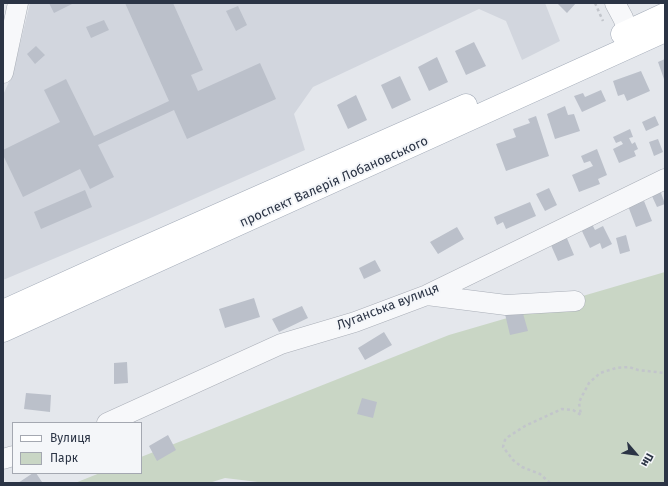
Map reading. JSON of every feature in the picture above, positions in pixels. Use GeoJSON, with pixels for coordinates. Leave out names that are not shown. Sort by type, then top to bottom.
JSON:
{"type":"FeatureCollection","features":[{"type":"Feature","properties":{"kind":"main road","name":"проспект Валерія Лобановського"},"geometry":{"type":"LineString","coordinates":[[3,311],[510,85],[665,14]]}},
{"type":"Feature","properties":{"kind":"main road","name":"проспект Валерія Лобановського"},"geometry":{"type":"LineString","coordinates":[[3,331],[665,31]]}},
{"type":"Feature","properties":{"kind":"street"},"geometry":{"type":"LineString","coordinates":[[3,73],[18,3]]}},
{"type":"Feature","properties":{"kind":"street"},"geometry":{"type":"LineString","coordinates":[[615,3],[628,31]]}},
{"type":"Feature","properties":{"kind":"street","name":"Луганська вулиця"},"geometry":{"type":"LineString","coordinates":[[109,422],[281,344],[355,322],[426,295],[665,179]]}},
{"type":"Feature","properties":{"kind":"street"},"geometry":{"type":"LineString","coordinates":[[426,295],[506,305],[575,301]]}},
{"type":"Feature","properties":{"kind":"path"},"geometry":{"type":"LineString","coordinates":[[595,3],[603,21]]}},
{"type":"Feature","properties":{"kind":"path"},"geometry":{"type":"LineString","coordinates":[[550,483],[540,474],[522,467],[513,460],[503,447],[505,440],[508,437],[525,426],[562,410],[573,410],[580,415],[579,403],[581,398],[589,383],[600,373],[616,368],[629,367],[638,370],[665,373]]}},
{"type":"Feature","properties":{"kind":"shaded area"},"geometry":{"type":"Polygon","coordinates":[[[30,3],[545,3],[560,41],[522,60],[506,21],[479,9],[313,87],[294,114],[305,150],[146,220],[3,280],[3,95],[13,73],[30,3]]]}},
{"type":"Feature","properties":{"kind":"green space"},"geometry":{"type":"Polygon","coordinates":[[[665,272],[665,483],[266,483],[225,478],[209,483],[75,483],[98,474],[142,474],[142,457],[449,335],[665,272]]]}},
{"type":"Feature","properties":{"kind":"building"},"geometry":{"type":"Polygon","coordinates":[[[49,3],[74,3],[54,13],[49,3]]]}},
{"type":"Feature","properties":{"kind":"building"},"geometry":{"type":"Polygon","coordinates":[[[125,3],[173,3],[203,70],[191,75],[198,91],[260,63],[276,99],[187,139],[174,110],[98,145],[114,177],[90,189],[80,169],[23,197],[3,155],[3,150],[60,122],[44,90],[66,79],[94,136],[169,101],[125,3]]]}},
{"type":"Feature","properties":{"kind":"building"},"geometry":{"type":"Polygon","coordinates":[[[557,3],[576,3],[567,13],[557,3]]]}},
{"type":"Feature","properties":{"kind":"building"},"geometry":{"type":"Polygon","coordinates":[[[238,6],[247,25],[236,31],[226,11],[238,6]]]}},
{"type":"Feature","properties":{"kind":"building"},"geometry":{"type":"Polygon","coordinates":[[[104,20],[109,30],[91,38],[86,27],[104,20]]]}},
{"type":"Feature","properties":{"kind":"building"},"geometry":{"type":"Polygon","coordinates":[[[474,42],[486,66],[466,75],[455,51],[474,42]]]}},
{"type":"Feature","properties":{"kind":"building"},"geometry":{"type":"Polygon","coordinates":[[[36,46],[45,55],[35,64],[27,54],[36,46]]]}},
{"type":"Feature","properties":{"kind":"building"},"geometry":{"type":"Polygon","coordinates":[[[437,57],[448,82],[429,91],[418,67],[437,57]]]}},
{"type":"Feature","properties":{"kind":"building"},"geometry":{"type":"Polygon","coordinates":[[[665,59],[665,82],[658,62],[665,59]]]}},
{"type":"Feature","properties":{"kind":"building"},"geometry":{"type":"Polygon","coordinates":[[[641,71],[650,91],[627,101],[624,94],[618,96],[613,81],[641,71]]]}},
{"type":"Feature","properties":{"kind":"building"},"geometry":{"type":"Polygon","coordinates":[[[400,76],[411,100],[392,109],[381,85],[400,76]]]}},
{"type":"Feature","properties":{"kind":"building"},"geometry":{"type":"Polygon","coordinates":[[[601,90],[606,101],[582,112],[574,96],[583,93],[585,97],[601,90]]]}},
{"type":"Feature","properties":{"kind":"building"},"geometry":{"type":"Polygon","coordinates":[[[356,95],[367,120],[348,129],[337,105],[356,95]]]}},
{"type":"Feature","properties":{"kind":"building"},"geometry":{"type":"Polygon","coordinates":[[[565,106],[568,115],[574,114],[580,131],[555,139],[547,114],[565,106]]]}},
{"type":"Feature","properties":{"kind":"building"},"geometry":{"type":"Polygon","coordinates":[[[536,116],[549,156],[506,171],[496,144],[516,137],[513,129],[530,123],[528,119],[536,116]]]}},
{"type":"Feature","properties":{"kind":"building"},"geometry":{"type":"Polygon","coordinates":[[[655,116],[659,125],[646,131],[642,122],[655,116]]]}},
{"type":"Feature","properties":{"kind":"building"},"geometry":{"type":"Polygon","coordinates":[[[630,129],[633,137],[629,138],[632,144],[635,142],[638,149],[634,151],[636,156],[619,163],[613,149],[623,144],[621,141],[616,143],[613,137],[630,129]]]}},
{"type":"Feature","properties":{"kind":"building"},"geometry":{"type":"Polygon","coordinates":[[[658,139],[663,152],[654,156],[649,142],[658,139]]]}},
{"type":"Feature","properties":{"kind":"building"},"geometry":{"type":"Polygon","coordinates":[[[597,149],[607,175],[598,179],[600,184],[579,192],[572,175],[593,166],[590,161],[584,163],[581,156],[597,149]]]}},
{"type":"Feature","properties":{"kind":"building"},"geometry":{"type":"Polygon","coordinates":[[[549,188],[557,205],[545,211],[536,194],[549,188]]]}},
{"type":"Feature","properties":{"kind":"building"},"geometry":{"type":"Polygon","coordinates":[[[85,190],[92,207],[41,229],[34,212],[85,190]]]}},
{"type":"Feature","properties":{"kind":"building"},"geometry":{"type":"Polygon","coordinates":[[[660,190],[665,204],[657,207],[651,194],[660,190]]]}},
{"type":"Feature","properties":{"kind":"building"},"geometry":{"type":"Polygon","coordinates":[[[644,201],[652,221],[636,227],[628,206],[644,201]]]}},
{"type":"Feature","properties":{"kind":"building"},"geometry":{"type":"Polygon","coordinates":[[[530,202],[536,216],[506,229],[503,222],[497,225],[494,217],[530,202]]]}},
{"type":"Feature","properties":{"kind":"building"},"geometry":{"type":"Polygon","coordinates":[[[592,224],[595,230],[603,226],[612,244],[602,249],[600,243],[590,248],[581,229],[592,224]]]}},
{"type":"Feature","properties":{"kind":"building"},"geometry":{"type":"Polygon","coordinates":[[[457,227],[464,239],[438,254],[430,242],[457,227]]]}},
{"type":"Feature","properties":{"kind":"building"},"geometry":{"type":"Polygon","coordinates":[[[626,235],[630,251],[620,254],[616,238],[626,235]]]}},
{"type":"Feature","properties":{"kind":"building"},"geometry":{"type":"Polygon","coordinates":[[[566,236],[574,255],[558,261],[550,243],[566,236]]]}},
{"type":"Feature","properties":{"kind":"building"},"geometry":{"type":"Polygon","coordinates":[[[375,260],[381,271],[364,279],[359,268],[375,260]]]}},
{"type":"Feature","properties":{"kind":"building"},"geometry":{"type":"Polygon","coordinates":[[[254,298],[260,317],[225,328],[219,309],[254,298]]]}},
{"type":"Feature","properties":{"kind":"building"},"geometry":{"type":"Polygon","coordinates":[[[302,306],[308,318],[279,332],[272,319],[302,306]]]}},
{"type":"Feature","properties":{"kind":"building"},"geometry":{"type":"Polygon","coordinates":[[[522,310],[528,331],[510,335],[505,314],[522,310]]]}},
{"type":"Feature","properties":{"kind":"building"},"geometry":{"type":"Polygon","coordinates":[[[384,332],[392,345],[365,360],[358,348],[384,332]]]}},
{"type":"Feature","properties":{"kind":"building"},"geometry":{"type":"Polygon","coordinates":[[[127,362],[128,383],[114,384],[114,363],[127,362]]]}},
{"type":"Feature","properties":{"kind":"building"},"geometry":{"type":"Polygon","coordinates":[[[26,393],[51,395],[50,412],[24,409],[26,393]]]}},
{"type":"Feature","properties":{"kind":"building"},"geometry":{"type":"Polygon","coordinates":[[[362,398],[377,402],[373,418],[357,414],[362,398]]]}},
{"type":"Feature","properties":{"kind":"building"},"geometry":{"type":"Polygon","coordinates":[[[168,435],[176,450],[157,461],[149,446],[168,435]]]}},
{"type":"Feature","properties":{"kind":"building"},"geometry":{"type":"Polygon","coordinates":[[[32,474],[37,474],[42,482],[18,483],[32,474]]]}}]}
